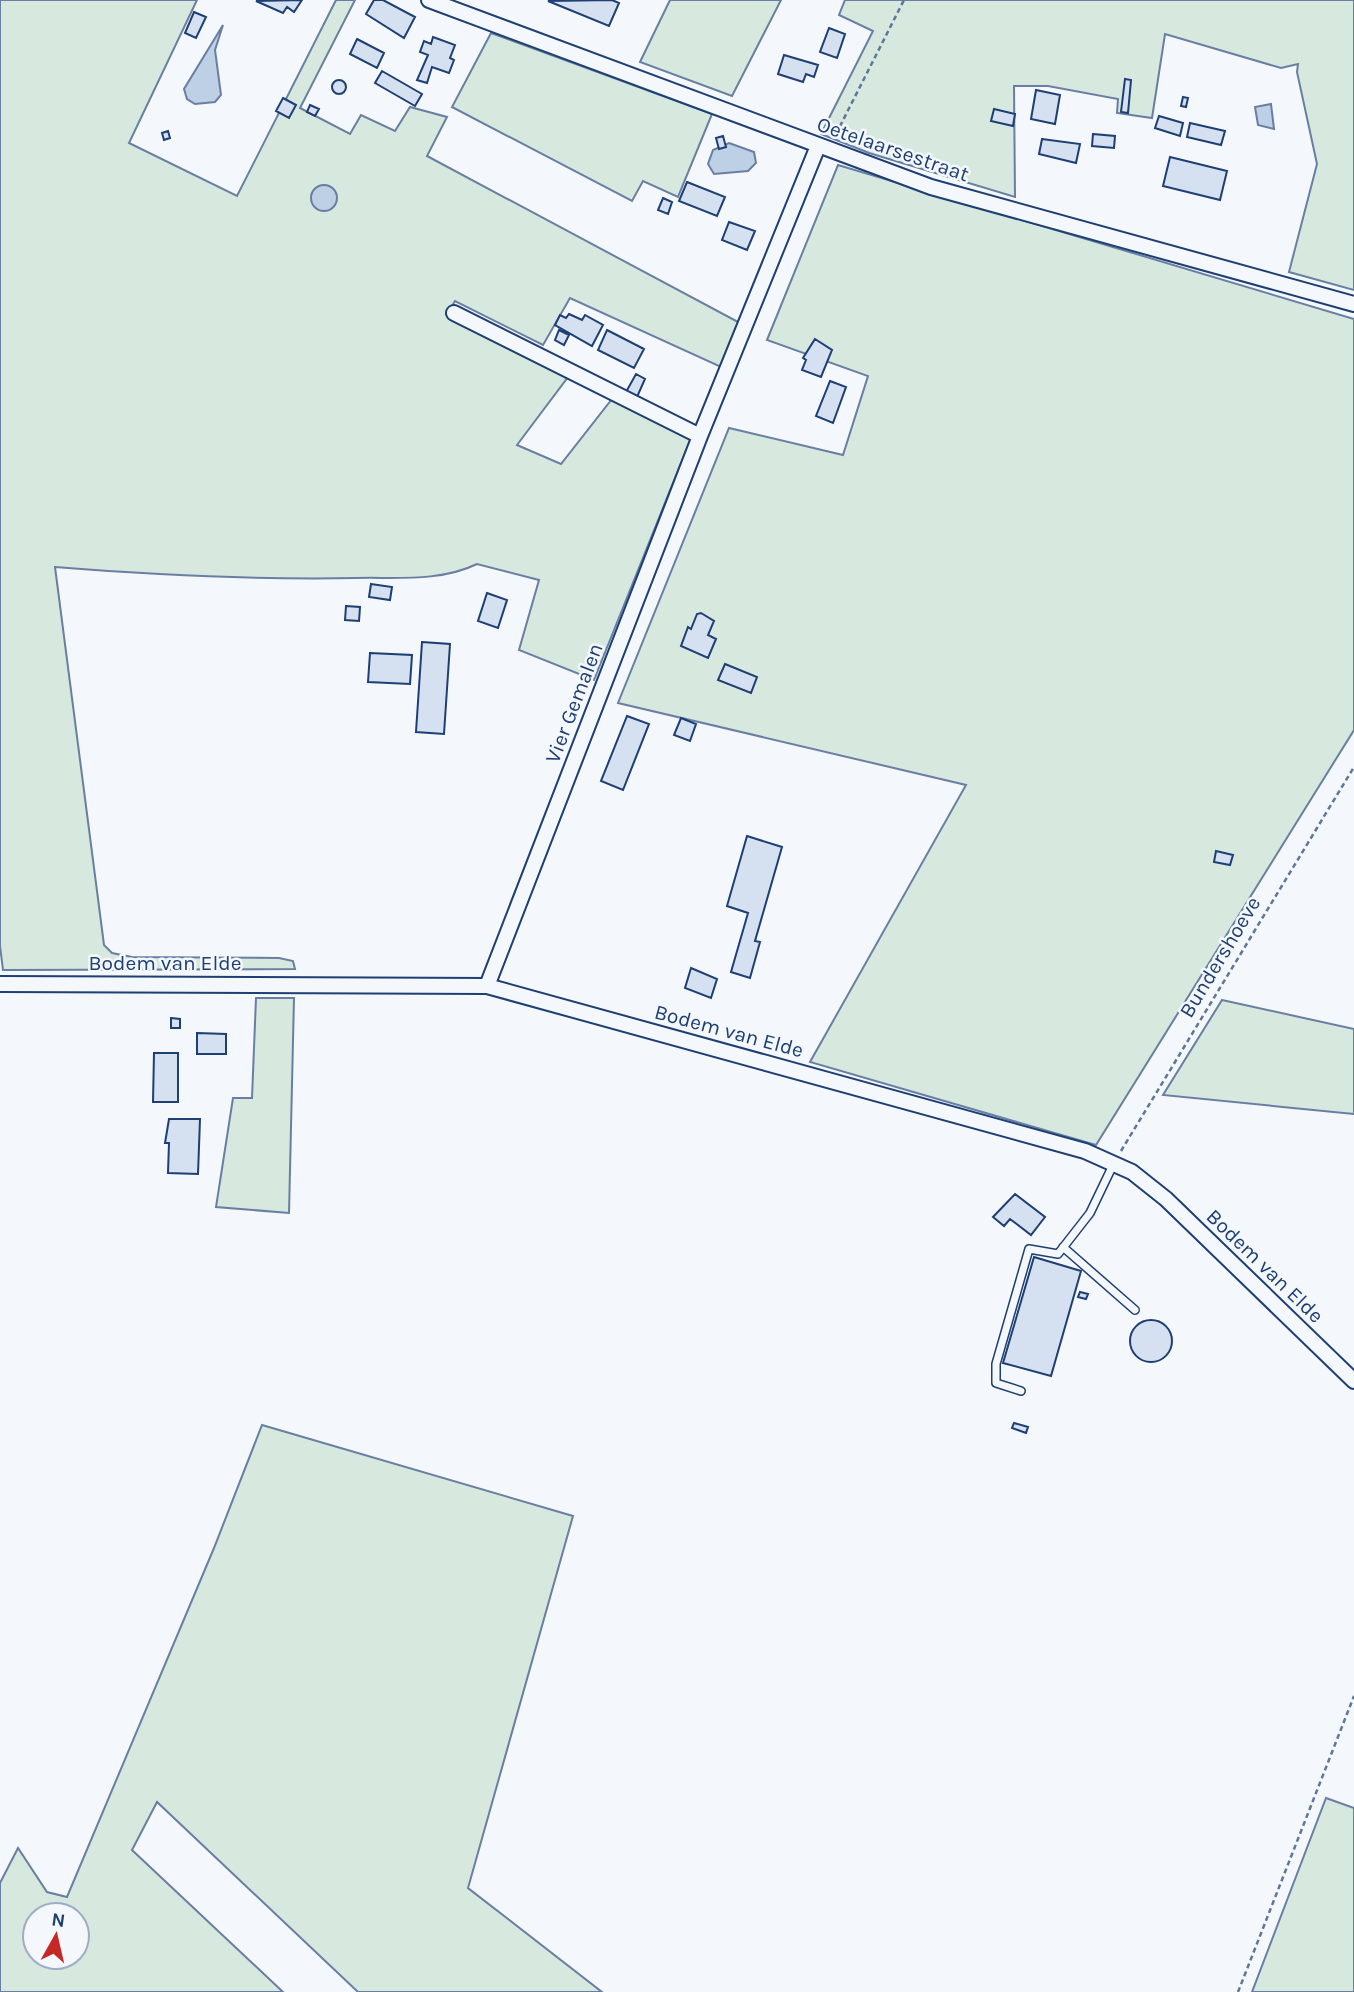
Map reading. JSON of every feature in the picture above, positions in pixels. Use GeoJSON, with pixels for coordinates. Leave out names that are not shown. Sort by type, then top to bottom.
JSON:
{"type":"FeatureCollection","features":[{"type":"Feature","properties":{"kind":"street","name":"Oetelaarsestraat"},"geometry":{"type":"LineString","coordinates":[[429,0],[931,187],[1354,304]]}},
{"type":"Feature","properties":{"kind":"street","name":"Vier Gemalen"},"geometry":{"type":"LineString","coordinates":[[487,986],[700,436],[823,148]]}},
{"type":"Feature","properties":{"kind":"street"},"geometry":{"type":"LineString","coordinates":[[454,313],[700,436]]}},
{"type":"Feature","properties":{"kind":"street","name":"Bodem van Elde"},"geometry":{"type":"LineString","coordinates":[[0,984],[487,986],[1085,1151],[1132,1172],[1166,1199],[1354,1381]]}},
{"type":"Feature","properties":{"kind":"lane"},"geometry":{"type":"LineString","coordinates":[[1021,1391],[996,1383],[996,1364],[1029,1249],[1058,1254],[1090,1213],[1114,1163]]}},
{"type":"Feature","properties":{"kind":"lane"},"geometry":{"type":"LineString","coordinates":[[1063,1247],[1135,1310]]}},
{"type":"Feature","properties":{"kind":"path"},"geometry":{"type":"LineString","coordinates":[[823,148],[904,0]]}},
{"type":"Feature","properties":{"kind":"path","name":"Bundershoeve"},"geometry":{"type":"LineString","coordinates":[[1114,1163],[1354,767]]}},
{"type":"Feature","properties":{"kind":"path"},"geometry":{"type":"LineString","coordinates":[[1238,1992],[1354,1696]]}},
{"type":"Feature","properties":{"kind":"shaded area"},"geometry":{"type":"Polygon","coordinates":[[[0,0],[197,0],[129,143],[237,196],[336,0],[355,0],[300,108],[350,134],[361,115],[395,131],[410,107],[447,117],[427,156],[740,323],[721,367],[570,298],[543,345],[455,301],[447,314],[568,377],[517,445],[561,464],[612,399],[691,438],[594,680],[519,650],[539,580],[477,564],[448,574],[403,578],[243,578],[55,567],[104,945],[112,953],[132,957],[279,958],[293,961],[295,969],[3,970],[0,946],[0,0]]]}},
{"type":"Feature","properties":{"kind":"shaded area"},"geometry":{"type":"Polygon","coordinates":[[[670,0],[781,0],[732,96],[640,62],[670,0]]]}},
{"type":"Feature","properties":{"kind":"shaded area"},"geometry":{"type":"Polygon","coordinates":[[[845,0],[1354,0],[1354,290],[1289,272],[1317,164],[1297,72],[1298,64],[1281,68],[1165,34],[1152,118],[1117,113],[1118,99],[1048,86],[1014,86],[1015,197],[869,153],[821,134],[873,31],[839,15],[845,0]]]}},
{"type":"Feature","properties":{"kind":"shaded area"},"geometry":{"type":"Polygon","coordinates":[[[491,33],[712,114],[678,197],[643,181],[632,201],[452,107],[491,33]]]}},
{"type":"Feature","properties":{"kind":"shaded area"},"geometry":{"type":"Polygon","coordinates":[[[838,165],[1354,319],[1354,730],[1096,1145],[810,1062],[966,785],[618,703],[729,428],[843,455],[868,376],[767,340],[838,165]]]}},
{"type":"Feature","properties":{"kind":"shaded area"},"geometry":{"type":"Polygon","coordinates":[[[256,998],[294,998],[289,1213],[216,1207],[233,1098],[252,1098],[256,998]]]}},
{"type":"Feature","properties":{"kind":"shaded area"},"geometry":{"type":"Polygon","coordinates":[[[1222,1000],[1354,1029],[1354,1114],[1163,1095],[1222,1000]]]}},
{"type":"Feature","properties":{"kind":"shaded area"},"geometry":{"type":"Polygon","coordinates":[[[262,1425],[573,1516],[468,1888],[602,1992],[358,1992],[157,1802],[132,1850],[283,1992],[0,1992],[0,1883],[18,1848],[47,1892],[67,1897],[214,1548],[262,1425]]]}},
{"type":"Feature","properties":{"kind":"shaded area"},"geometry":{"type":"Polygon","coordinates":[[[1326,1798],[1354,1808],[1354,1992],[1252,1992],[1326,1798]]]}},
{"type":"Feature","properties":{"kind":"water"},"geometry":{"type":"Polygon","coordinates":[[[223,25],[215,50],[221,95],[215,102],[195,104],[187,99],[184,89],[223,25]]]}},
{"type":"Feature","properties":{"kind":"water"},"geometry":{"type":"Polygon","coordinates":[[[1271,104],[1274,129],[1258,125],[1255,107],[1271,104]]]}},
{"type":"Feature","properties":{"kind":"water"},"geometry":{"type":"Polygon","coordinates":[[[729,143],[754,152],[756,163],[748,171],[714,174],[708,164],[713,150],[729,143]]]}},
{"type":"Feature","properties":{"kind":"water"},"geometry":{"type":"Polygon","coordinates":[[[324,185],[333,189],[337,198],[333,207],[324,211],[315,207],[311,198],[315,189],[324,185]]]}},
{"type":"Feature","properties":{"kind":"building"},"geometry":{"type":"Polygon","coordinates":[[[302,0],[294,12],[287,7],[283,13],[256,1],[302,0]]]}},
{"type":"Feature","properties":{"kind":"building"},"geometry":{"type":"Polygon","coordinates":[[[374,0],[383,0],[415,17],[404,38],[366,14],[374,0]]]}},
{"type":"Feature","properties":{"kind":"building"},"geometry":{"type":"Polygon","coordinates":[[[612,0],[619,3],[609,26],[548,1],[612,0]]]}},
{"type":"Feature","properties":{"kind":"building"},"geometry":{"type":"Polygon","coordinates":[[[194,12],[206,17],[196,38],[185,33],[194,12]]]}},
{"type":"Feature","properties":{"kind":"building"},"geometry":{"type":"Polygon","coordinates":[[[829,28],[845,34],[837,58],[820,52],[829,28]]]}},
{"type":"Feature","properties":{"kind":"building"},"geometry":{"type":"Polygon","coordinates":[[[433,37],[455,45],[450,58],[454,60],[449,73],[432,67],[427,83],[417,80],[428,55],[420,52],[424,41],[431,44],[433,37]]]}},
{"type":"Feature","properties":{"kind":"building"},"geometry":{"type":"Polygon","coordinates":[[[357,39],[384,53],[377,68],[350,54],[357,39]]]}},
{"type":"Feature","properties":{"kind":"building"},"geometry":{"type":"Polygon","coordinates":[[[784,55],[818,65],[814,77],[806,74],[803,82],[778,74],[784,55]]]}},
{"type":"Feature","properties":{"kind":"building"},"geometry":{"type":"Polygon","coordinates":[[[382,71],[422,94],[415,106],[375,83],[382,71]]]}},
{"type":"Feature","properties":{"kind":"building"},"geometry":{"type":"Polygon","coordinates":[[[1125,79],[1131,80],[1128,113],[1121,112],[1125,79]]]}},
{"type":"Feature","properties":{"kind":"building"},"geometry":{"type":"Polygon","coordinates":[[[339,80],[344,82],[344,92],[339,94],[334,92],[332,87],[334,82],[339,80]]]}},
{"type":"Feature","properties":{"kind":"building"},"geometry":{"type":"Polygon","coordinates":[[[1036,90],[1060,95],[1055,124],[1031,119],[1036,90]]]}},
{"type":"Feature","properties":{"kind":"building"},"geometry":{"type":"Polygon","coordinates":[[[1183,97],[1188,98],[1186,107],[1181,106],[1183,97]]]}},
{"type":"Feature","properties":{"kind":"building"},"geometry":{"type":"Polygon","coordinates":[[[283,98],[296,105],[289,118],[276,111],[283,98]]]}},
{"type":"Feature","properties":{"kind":"building"},"geometry":{"type":"Polygon","coordinates":[[[310,105],[319,109],[315,116],[307,112],[310,105]]]}},
{"type":"Feature","properties":{"kind":"building"},"geometry":{"type":"Polygon","coordinates":[[[994,109],[1015,114],[1013,126],[991,121],[994,109]]]}},
{"type":"Feature","properties":{"kind":"building"},"geometry":{"type":"Polygon","coordinates":[[[1159,116],[1183,123],[1180,136],[1155,128],[1159,116]]]}},
{"type":"Feature","properties":{"kind":"building"},"geometry":{"type":"Polygon","coordinates":[[[1190,123],[1225,131],[1221,145],[1187,137],[1190,123]]]}},
{"type":"Feature","properties":{"kind":"building"},"geometry":{"type":"Polygon","coordinates":[[[168,131],[170,138],[164,140],[162,133],[168,131]]]}},
{"type":"Feature","properties":{"kind":"building"},"geometry":{"type":"Polygon","coordinates":[[[1093,134],[1115,136],[1114,148],[1092,146],[1093,134]]]}},
{"type":"Feature","properties":{"kind":"building"},"geometry":{"type":"Polygon","coordinates":[[[723,136],[726,147],[719,149],[716,138],[723,136]]]}},
{"type":"Feature","properties":{"kind":"building"},"geometry":{"type":"Polygon","coordinates":[[[1042,139],[1080,144],[1076,163],[1039,154],[1042,139]]]}},
{"type":"Feature","properties":{"kind":"building"},"geometry":{"type":"Polygon","coordinates":[[[1170,157],[1227,171],[1220,200],[1163,186],[1170,157]]]}},
{"type":"Feature","properties":{"kind":"building"},"geometry":{"type":"Polygon","coordinates":[[[687,182],[725,197],[717,216],[679,201],[687,182]]]}},
{"type":"Feature","properties":{"kind":"building"},"geometry":{"type":"Polygon","coordinates":[[[663,198],[672,202],[668,214],[658,210],[663,198]]]}},
{"type":"Feature","properties":{"kind":"building"},"geometry":{"type":"Polygon","coordinates":[[[729,222],[755,231],[747,250],[722,240],[729,222]]]}},
{"type":"Feature","properties":{"kind":"building"},"geometry":{"type":"Polygon","coordinates":[[[569,314],[582,320],[585,315],[603,325],[592,346],[555,325],[560,315],[566,318],[569,314]]]}},
{"type":"Feature","properties":{"kind":"building"},"geometry":{"type":"Polygon","coordinates":[[[559,330],[569,335],[564,345],[555,340],[559,330]]]}},
{"type":"Feature","properties":{"kind":"building"},"geometry":{"type":"Polygon","coordinates":[[[607,330],[644,349],[634,368],[598,350],[607,330]]]}},
{"type":"Feature","properties":{"kind":"building"},"geometry":{"type":"Polygon","coordinates":[[[815,339],[832,350],[821,377],[802,370],[806,360],[803,358],[815,339]]]}},
{"type":"Feature","properties":{"kind":"building"},"geometry":{"type":"Polygon","coordinates":[[[636,374],[645,379],[637,397],[626,392],[636,374]]]}},
{"type":"Feature","properties":{"kind":"building"},"geometry":{"type":"Polygon","coordinates":[[[830,381],[846,387],[833,423],[816,416],[830,381]]]}},
{"type":"Feature","properties":{"kind":"building"},"geometry":{"type":"Polygon","coordinates":[[[371,584],[392,587],[390,600],[369,597],[371,584]]]}},
{"type":"Feature","properties":{"kind":"building"},"geometry":{"type":"Polygon","coordinates":[[[487,593],[507,600],[498,628],[478,621],[487,593]]]}},
{"type":"Feature","properties":{"kind":"building"},"geometry":{"type":"Polygon","coordinates":[[[346,606],[360,607],[359,621],[345,620],[346,606]]]}},
{"type":"Feature","properties":{"kind":"building"},"geometry":{"type":"Polygon","coordinates":[[[701,613],[714,621],[708,635],[716,639],[708,658],[681,646],[688,627],[691,629],[697,614],[701,613]]]}},
{"type":"Feature","properties":{"kind":"building"},"geometry":{"type":"Polygon","coordinates":[[[422,642],[450,644],[444,734],[416,732],[422,642]]]}},
{"type":"Feature","properties":{"kind":"building"},"geometry":{"type":"Polygon","coordinates":[[[370,653],[412,655],[410,684],[368,682],[370,653]]]}},
{"type":"Feature","properties":{"kind":"building"},"geometry":{"type":"Polygon","coordinates":[[[725,664],[757,677],[751,693],[718,680],[725,664]]]}},
{"type":"Feature","properties":{"kind":"building"},"geometry":{"type":"Polygon","coordinates":[[[627,716],[649,724],[623,790],[601,781],[627,716]]]}},
{"type":"Feature","properties":{"kind":"building"},"geometry":{"type":"Polygon","coordinates":[[[681,718],[696,724],[690,741],[674,735],[681,718]]]}},
{"type":"Feature","properties":{"kind":"building"},"geometry":{"type":"Polygon","coordinates":[[[747,836],[782,847],[755,941],[760,942],[750,978],[731,972],[748,913],[727,906],[747,836]]]}},
{"type":"Feature","properties":{"kind":"building"},"geometry":{"type":"Polygon","coordinates":[[[1216,851],[1233,855],[1230,865],[1214,862],[1216,851]]]}},
{"type":"Feature","properties":{"kind":"building"},"geometry":{"type":"Polygon","coordinates":[[[691,968],[717,979],[711,998],[685,988],[691,968]]]}},
{"type":"Feature","properties":{"kind":"building"},"geometry":{"type":"Polygon","coordinates":[[[171,1018],[180,1019],[180,1028],[171,1028],[171,1018]]]}},
{"type":"Feature","properties":{"kind":"building"},"geometry":{"type":"Polygon","coordinates":[[[197,1033],[226,1034],[226,1054],[197,1054],[197,1033]]]}},
{"type":"Feature","properties":{"kind":"building"},"geometry":{"type":"Polygon","coordinates":[[[154,1053],[178,1053],[178,1102],[153,1102],[154,1053]]]}},
{"type":"Feature","properties":{"kind":"building"},"geometry":{"type":"Polygon","coordinates":[[[169,1119],[200,1119],[198,1174],[168,1173],[169,1143],[165,1143],[169,1119]]]}},
{"type":"Feature","properties":{"kind":"building"},"geometry":{"type":"Polygon","coordinates":[[[1015,1194],[1045,1217],[1031,1235],[1010,1219],[1004,1226],[993,1217],[1015,1194]]]}},
{"type":"Feature","properties":{"kind":"building"},"geometry":{"type":"Polygon","coordinates":[[[1034,1257],[1081,1271],[1051,1376],[1003,1363],[1034,1257]]]}},
{"type":"Feature","properties":{"kind":"building"},"geometry":{"type":"Polygon","coordinates":[[[1080,1292],[1088,1294],[1086,1299],[1078,1297],[1080,1292]]]}},
{"type":"Feature","properties":{"kind":"building"},"geometry":{"type":"Polygon","coordinates":[[[1151,1320],[1166,1326],[1172,1341],[1166,1356],[1151,1362],[1136,1356],[1130,1341],[1136,1326],[1151,1320]]]}},
{"type":"Feature","properties":{"kind":"building"},"geometry":{"type":"Polygon","coordinates":[[[1014,1423],[1028,1427],[1026,1433],[1012,1428],[1014,1423]]]}}]}
